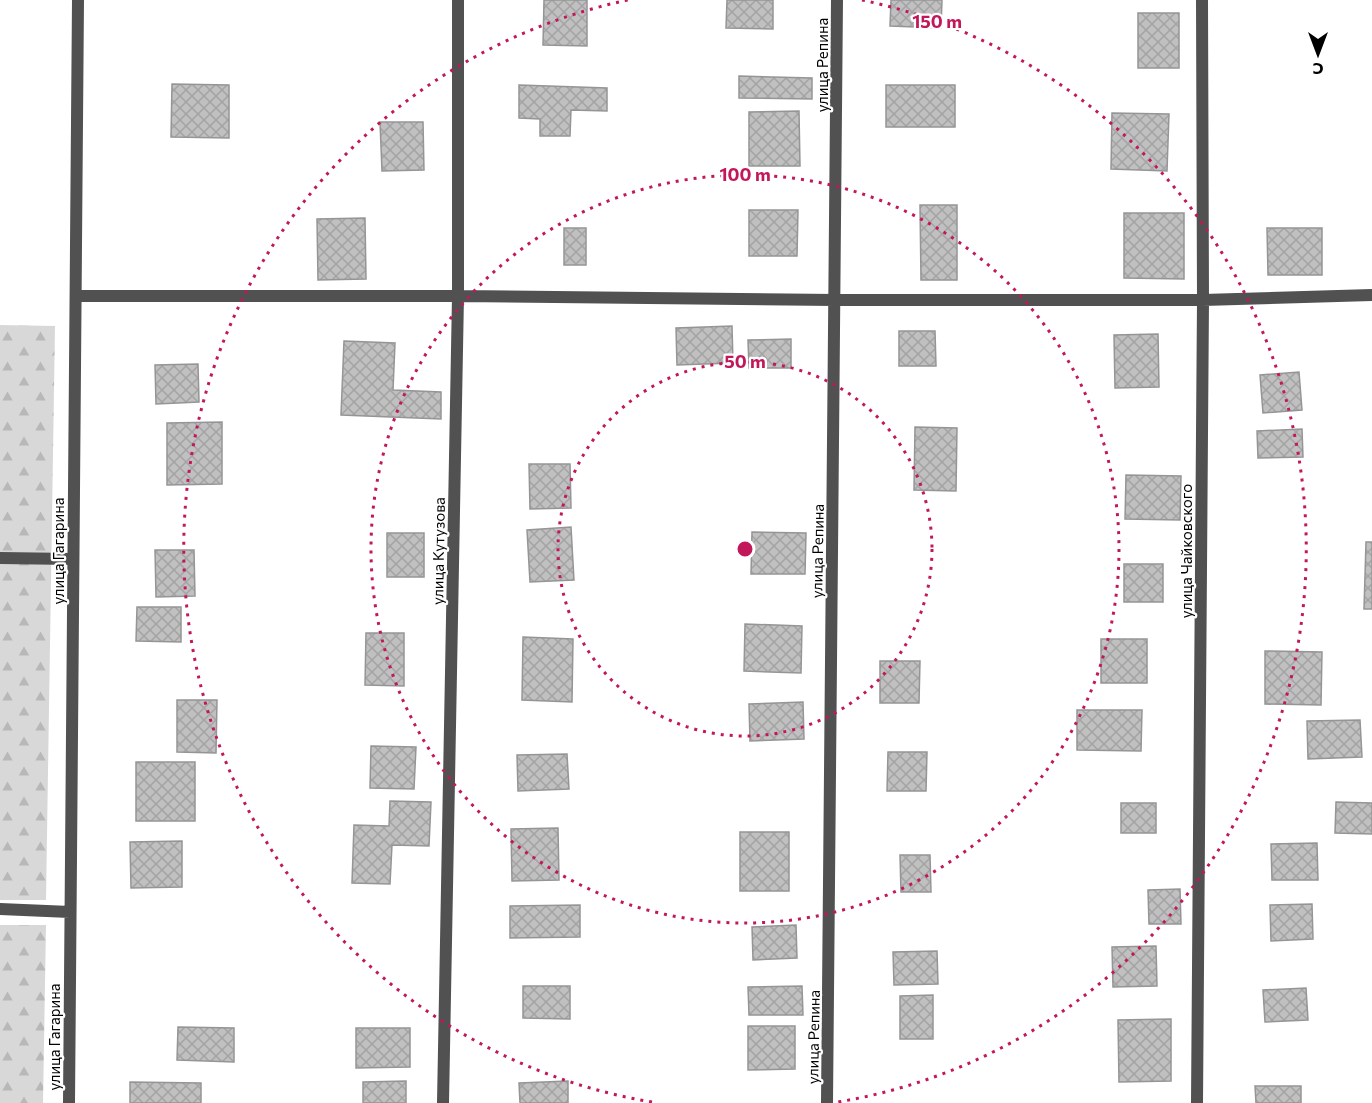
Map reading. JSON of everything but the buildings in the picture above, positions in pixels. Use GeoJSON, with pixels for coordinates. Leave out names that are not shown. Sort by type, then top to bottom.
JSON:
{"type":"FeatureCollection","features":[{"type":"Feature","properties":{"kind":"street","name":"улица Гагарина"},"geometry":{"type":"LineString","coordinates":[[69,1103],[78,0]]}},
{"type":"Feature","properties":{"kind":"street","name":"улица Кутузова"},"geometry":{"type":"LineString","coordinates":[[443,1103],[458,296],[458,0]]}},
{"type":"Feature","properties":{"kind":"street","name":"улица Репина"},"geometry":{"type":"LineString","coordinates":[[827,1103],[837,0]]}},
{"type":"Feature","properties":{"kind":"street","name":"улица Чайковского"},"geometry":{"type":"LineString","coordinates":[[1197,1103],[1203,300],[1202,0]]}},
{"type":"Feature","properties":{"kind":"street"},"geometry":{"type":"LineString","coordinates":[[76,296],[1203,300],[1372,295]]}},
{"type":"Feature","properties":{"kind":"street"},"geometry":{"type":"LineString","coordinates":[[0,558],[73,559]]}},
{"type":"Feature","properties":{"kind":"street"},"geometry":{"type":"LineString","coordinates":[[0,909],[70,912]]}},
{"type":"Feature","properties":{"kind":"green space"},"geometry":{"type":"Polygon","coordinates":[[[0,325],[55,326],[46,900],[0,900],[0,325]]]}},
{"type":"Feature","properties":{"kind":"green space"},"geometry":{"type":"Polygon","coordinates":[[[0,925],[46,925],[43,1103],[0,1103],[0,925]]]}}]}
